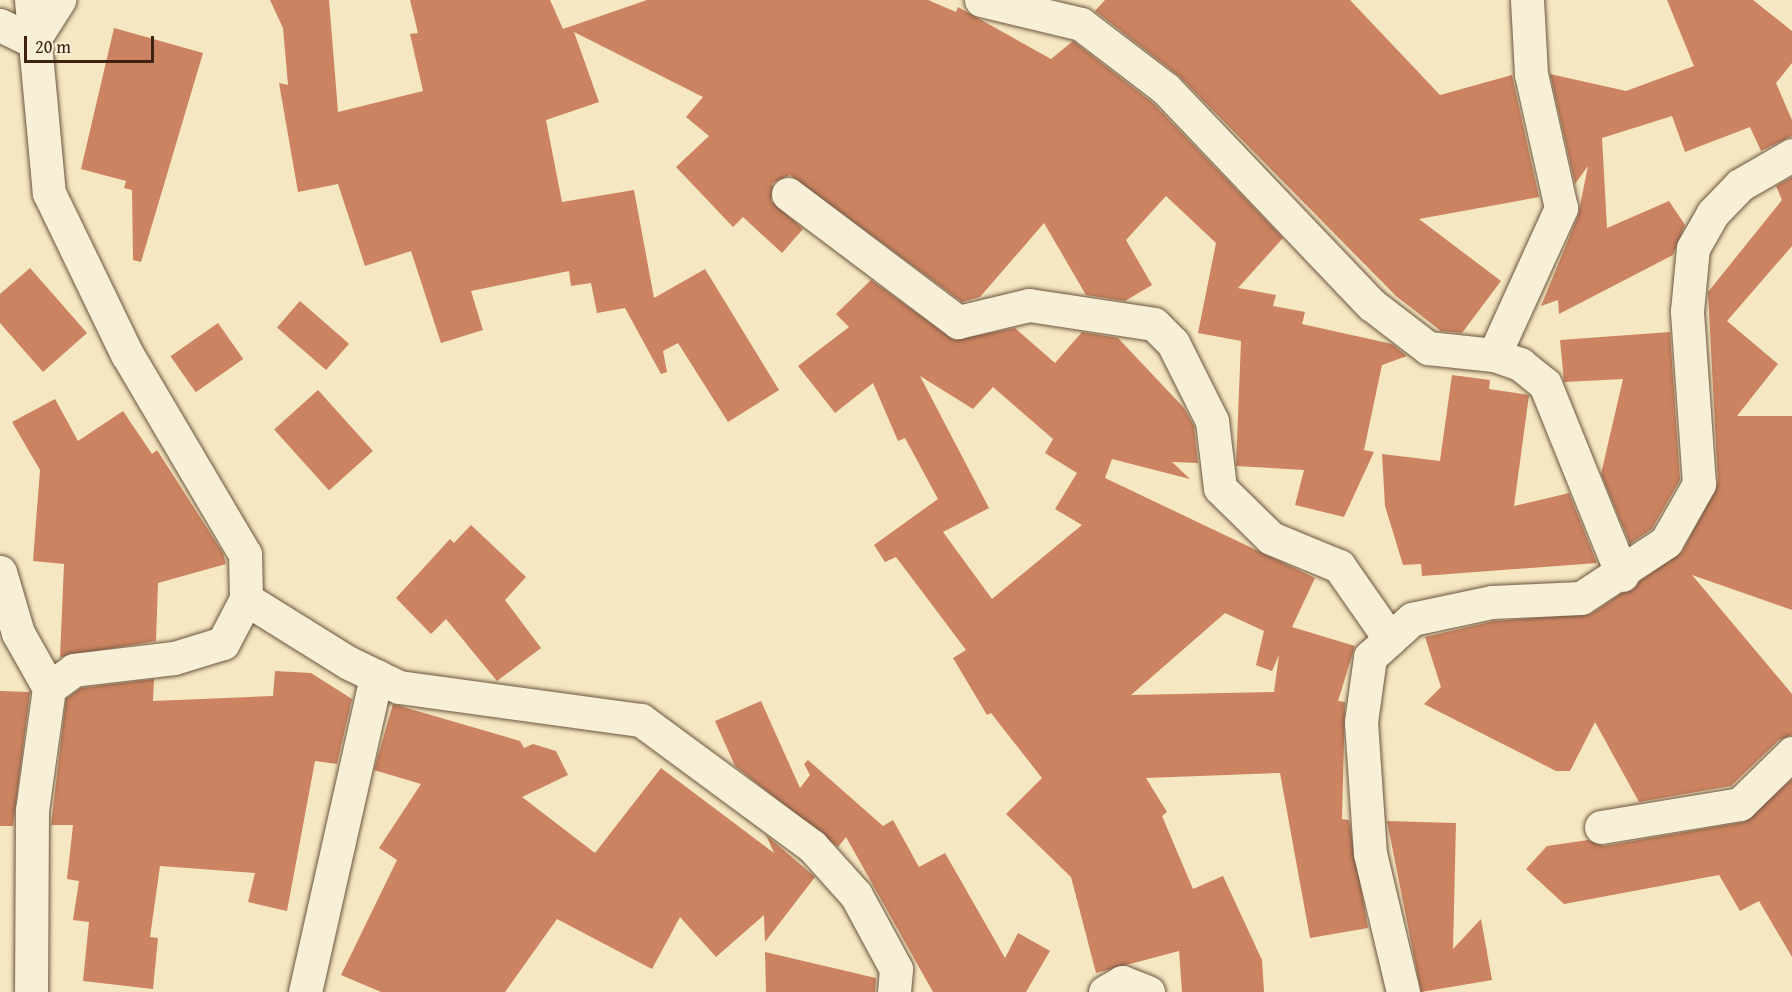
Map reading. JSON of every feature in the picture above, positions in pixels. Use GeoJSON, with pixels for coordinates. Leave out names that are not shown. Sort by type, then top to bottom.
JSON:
{"type":"FeatureCollection","features":[{"type":"Feature","properties":{"kind":"street"},"geometry":{"type":"LineString","coordinates":[[31,0],[33,41],[49,193],[127,354],[244,554],[246,599],[223,643],[174,658],[74,670],[50,688]]}},
{"type":"Feature","properties":{"kind":"street"},"geometry":{"type":"LineString","coordinates":[[33,41],[59,0]]}},
{"type":"Feature","properties":{"kind":"street"},"geometry":{"type":"LineString","coordinates":[[981,0],[1081,24],[1166,89],[1372,305],[1428,348],[1494,355],[1520,364],[1545,384],[1622,575]]}},
{"type":"Feature","properties":{"kind":"street"},"geometry":{"type":"LineString","coordinates":[[1494,355],[1561,208],[1531,74],[1527,0]]}},
{"type":"Feature","properties":{"kind":"street"},"geometry":{"type":"LineString","coordinates":[[0,25],[33,41]]}},
{"type":"Feature","properties":{"kind":"street"},"geometry":{"type":"LineString","coordinates":[[1403,992],[1370,854],[1361,722],[1370,657],[1412,619],[1492,602],[1581,598],[1622,575],[1666,542],[1699,484],[1687,311],[1693,248],[1713,213],[1740,185],[1792,155]]}},
{"type":"Feature","properties":{"kind":"street"},"geometry":{"type":"LineString","coordinates":[[788,194],[877,266],[958,322],[1029,305],[1154,324],[1173,343],[1212,421],[1220,488],[1271,538],[1339,566],[1390,639]]}},
{"type":"Feature","properties":{"kind":"street"},"geometry":{"type":"LineString","coordinates":[[0,572],[18,633],[50,688],[32,810],[31,992]]}},
{"type":"Feature","properties":{"kind":"street"},"geometry":{"type":"LineString","coordinates":[[246,599],[376,676],[399,687],[484,703],[641,720],[812,846],[856,896],[896,969],[894,992]]}},
{"type":"Feature","properties":{"kind":"street"},"geometry":{"type":"LineString","coordinates":[[305,992],[376,676]]}},
{"type":"Feature","properties":{"kind":"street"},"geometry":{"type":"LineString","coordinates":[[1601,827],[1740,804],[1792,753]]}},
{"type":"Feature","properties":{"kind":"street"},"geometry":{"type":"LineString","coordinates":[[1106,992],[1122,982],[1148,992]]}},
{"type":"Feature","properties":{"kind":"building"},"geometry":{"type":"Polygon","coordinates":[[[270,0],[329,0],[338,112],[423,91],[410,34],[418,33],[410,0],[550,0],[563,29],[647,0],[928,0],[956,12],[958,7],[1051,59],[1073,41],[1153,103],[1283,238],[1238,288],[1276,295],[1273,306],[1305,312],[1302,324],[1392,344],[1407,356],[1382,365],[1364,450],[1374,452],[1344,517],[1295,505],[1304,470],[1236,466],[1241,341],[1198,333],[1216,243],[1166,196],[1126,240],[1152,285],[1125,301],[1086,295],[1044,223],[980,297],[962,302],[790,175],[773,183],[771,201],[803,229],[782,253],[743,217],[733,227],[676,167],[709,136],[686,117],[703,97],[574,32],[599,102],[546,120],[562,202],[634,190],[654,298],[705,269],[779,390],[728,422],[678,343],[663,351],[667,372],[661,374],[625,308],[597,313],[591,283],[571,286],[569,271],[471,291],[483,330],[441,343],[411,251],[365,266],[338,184],[298,192],[279,83],[288,85],[283,28],[270,0]]]}},
{"type":"Feature","properties":{"kind":"building"},"geometry":{"type":"Polygon","coordinates":[[[1105,0],[1350,0],[1440,95],[1512,75],[1539,197],[1419,219],[1501,281],[1462,333],[1441,331],[1396,296],[1179,76],[1095,11],[1105,0]]]}},
{"type":"Feature","properties":{"kind":"building"},"geometry":{"type":"Polygon","coordinates":[[[1667,0],[1753,0],[1792,31],[1792,63],[1776,83],[1792,120],[1792,136],[1761,151],[1750,127],[1685,152],[1672,116],[1602,138],[1607,228],[1669,201],[1685,225],[1673,255],[1559,314],[1558,300],[1541,306],[1578,216],[1588,166],[1575,184],[1550,74],[1626,91],[1694,66],[1667,0]]]}},
{"type":"Feature","properties":{"kind":"building"},"geometry":{"type":"Polygon","coordinates":[[[114,28],[203,53],[141,262],[133,260],[132,190],[124,188],[126,181],[81,169],[114,28]]]}},
{"type":"Feature","properties":{"kind":"building"},"geometry":{"type":"Polygon","coordinates":[[[1792,177],[1792,246],[1727,321],[1778,364],[1737,416],[1792,416],[1792,610],[1692,575],[1792,694],[1792,735],[1779,740],[1731,786],[1639,802],[1595,722],[1570,771],[1556,771],[1424,704],[1441,687],[1425,637],[1494,621],[1591,614],[1682,552],[1718,483],[1708,292],[1782,200],[1776,186],[1792,177]]]}},
{"type":"Feature","properties":{"kind":"building"},"geometry":{"type":"Polygon","coordinates":[[[30,268],[87,333],[43,372],[0,323],[0,294],[30,268]]]}},
{"type":"Feature","properties":{"kind":"building"},"geometry":{"type":"Polygon","coordinates":[[[871,280],[954,340],[1015,328],[1055,363],[1082,332],[1118,338],[1184,408],[1194,426],[1198,463],[1172,462],[1190,479],[1112,459],[1105,478],[1315,578],[1292,627],[1355,646],[1338,701],[1345,702],[1342,819],[1349,820],[1368,928],[1310,938],[1280,773],[1146,778],[1167,812],[1162,816],[1193,889],[1223,876],[1262,960],[1264,992],[1182,992],[1179,951],[1096,973],[1071,877],[1006,814],[1042,778],[991,713],[987,715],[953,658],[966,650],[896,557],[885,562],[874,545],[938,499],[905,438],[898,441],[873,383],[835,413],[798,366],[849,327],[836,314],[871,280]],[[920,376],[989,508],[943,532],[992,599],[1082,525],[1055,509],[1077,473],[1045,453],[1053,439],[993,387],[973,409],[920,376]],[[1225,613],[1131,695],[1274,692],[1279,655],[1272,671],[1256,665],[1264,631],[1225,613]]]}},
{"type":"Feature","properties":{"kind":"building"},"geometry":{"type":"Polygon","coordinates":[[[300,301],[349,344],[326,370],[277,327],[300,301]]]}},
{"type":"Feature","properties":{"kind":"building"},"geometry":{"type":"Polygon","coordinates":[[[218,323],[243,359],[196,392],[170,356],[218,323]]]}},
{"type":"Feature","properties":{"kind":"building"},"geometry":{"type":"Polygon","coordinates":[[[1670,332],[1680,480],[1652,529],[1630,544],[1601,474],[1623,379],[1564,382],[1560,340],[1670,332]]]}},
{"type":"Feature","properties":{"kind":"building"},"geometry":{"type":"Polygon","coordinates":[[[1452,375],[1490,380],[1489,389],[1529,395],[1514,506],[1569,493],[1597,563],[1422,576],[1421,564],[1403,565],[1385,506],[1382,454],[1440,461],[1452,375]]]}},
{"type":"Feature","properties":{"kind":"building"},"geometry":{"type":"Polygon","coordinates":[[[318,390],[373,451],[329,490],[274,429],[318,390]]]}},
{"type":"Feature","properties":{"kind":"building"},"geometry":{"type":"Polygon","coordinates":[[[55,399],[78,441],[123,411],[152,454],[157,450],[223,553],[226,564],[158,583],[156,641],[60,657],[64,564],[33,561],[40,470],[12,422],[55,399]]]}},
{"type":"Feature","properties":{"kind":"building"},"geometry":{"type":"Polygon","coordinates":[[[471,525],[526,577],[505,600],[541,648],[497,681],[446,619],[431,634],[396,598],[450,539],[454,543],[471,525]]]}},
{"type":"Feature","properties":{"kind":"building"},"geometry":{"type":"Polygon","coordinates":[[[275,671],[311,673],[352,699],[337,764],[315,761],[287,911],[248,902],[255,873],[160,866],[150,937],[158,938],[153,989],[83,981],[89,922],[73,920],[79,881],[67,879],[73,825],[51,825],[66,699],[81,688],[154,679],[153,701],[273,696],[275,671]]]}},
{"type":"Feature","properties":{"kind":"building"},"geometry":{"type":"Polygon","coordinates":[[[0,691],[30,692],[13,826],[0,826],[0,691]]]}},
{"type":"Feature","properties":{"kind":"building"},"geometry":{"type":"Polygon","coordinates":[[[761,701],[800,788],[810,775],[804,764],[808,760],[883,826],[893,820],[919,867],[945,853],[1005,958],[1018,933],[1050,951],[1026,992],[933,992],[846,837],[838,847],[735,766],[715,721],[761,701]]]}},
{"type":"Feature","properties":{"kind":"building"},"geometry":{"type":"Polygon","coordinates":[[[393,704],[520,741],[524,748],[533,744],[556,751],[568,775],[522,797],[595,853],[661,768],[774,853],[766,835],[815,877],[765,942],[764,915],[716,957],[680,917],[652,969],[557,919],[505,992],[381,992],[341,975],[397,860],[379,848],[421,784],[374,770],[393,704]]]}},
{"type":"Feature","properties":{"kind":"building"},"geometry":{"type":"Polygon","coordinates":[[[1792,779],[1792,957],[1759,901],[1740,911],[1719,875],[1564,904],[1526,869],[1547,846],[1588,840],[1604,846],[1744,822],[1792,779]]]}},
{"type":"Feature","properties":{"kind":"building"},"geometry":{"type":"Polygon","coordinates":[[[1387,821],[1456,823],[1453,949],[1481,919],[1492,980],[1421,992],[1387,821]]]}},
{"type":"Feature","properties":{"kind":"building"},"geometry":{"type":"Polygon","coordinates":[[[765,952],[876,978],[875,992],[766,992],[765,952]]]}}]}
